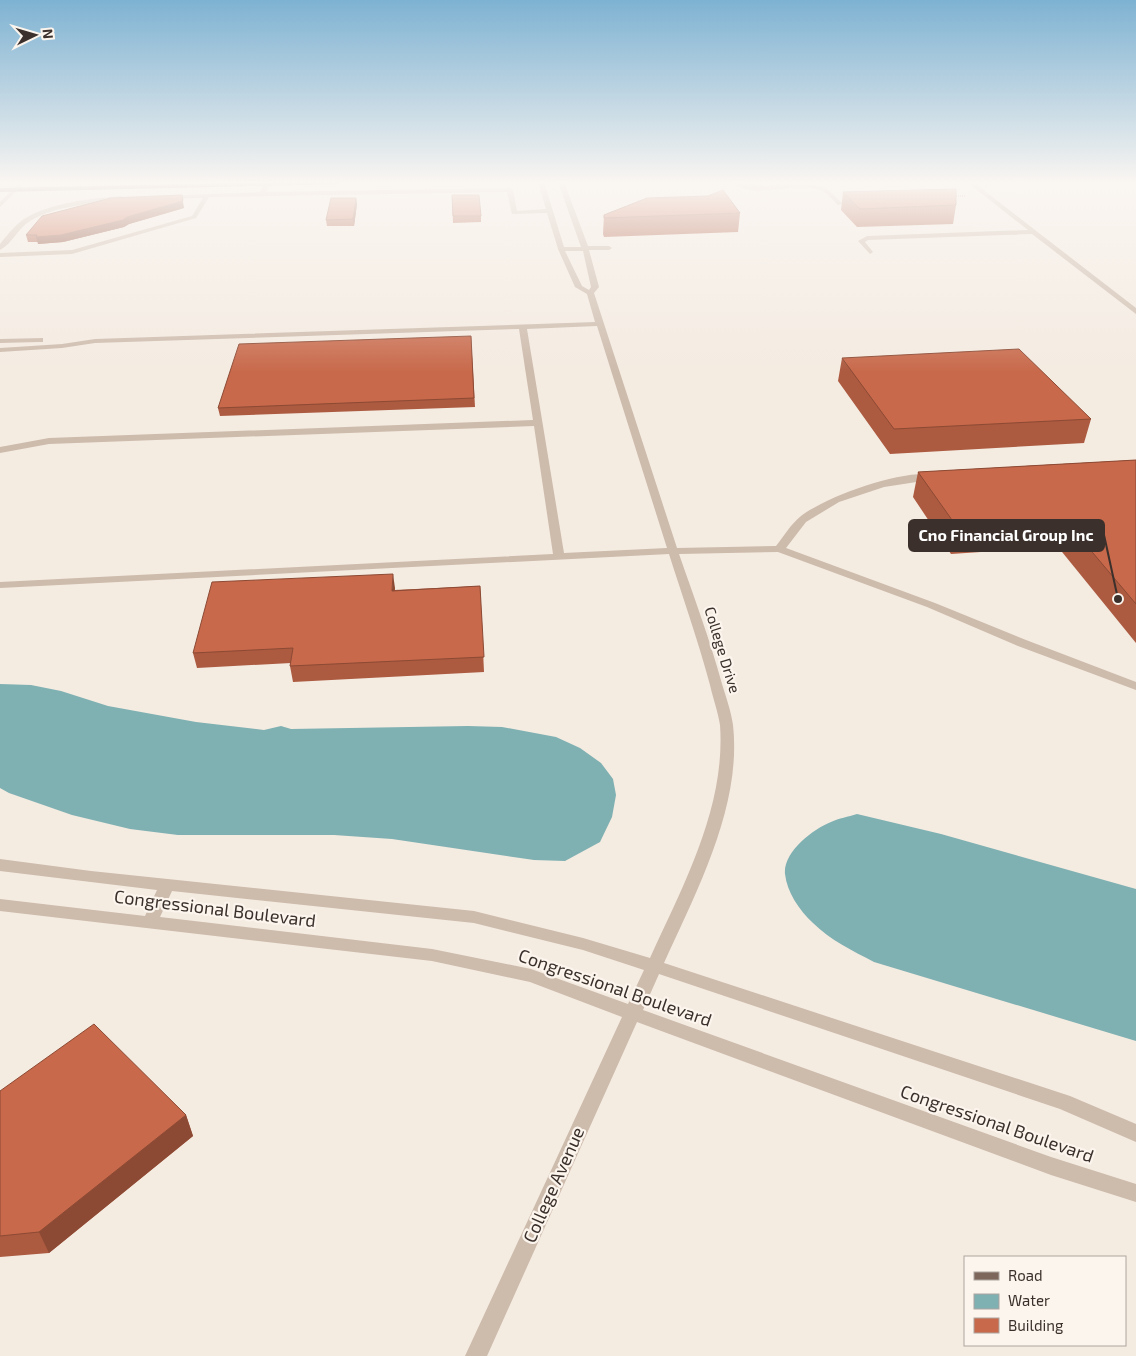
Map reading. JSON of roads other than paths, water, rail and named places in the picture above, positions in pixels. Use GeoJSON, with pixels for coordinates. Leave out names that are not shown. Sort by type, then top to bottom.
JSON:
{"type":"FeatureCollection","features":[{"type":"Feature","properties":{"kind":"street"},"geometry":{"type":"LineString","coordinates":[[0,255],[72,252],[96,245]]}},
{"type":"Feature","properties":{"kind":"street","name":"College Drive"},"geometry":{"type":"LineString","coordinates":[[560,245],[579,287],[590,293],[672,551],[708,654],[726,723],[727,750],[722,790],[714,828],[631,1014]]}},
{"type":"Feature","properties":{"kind":"street","name":"College Drive"},"geometry":{"type":"LineString","coordinates":[[585,245],[594,286],[590,293]]}},
{"type":"Feature","properties":{"kind":"street"},"geometry":{"type":"LineString","coordinates":[[865,245],[870,252]]}},
{"type":"Feature","properties":{"kind":"street"},"geometry":{"type":"LineString","coordinates":[[1051,245],[1136,312]]}},
{"type":"Feature","properties":{"kind":"street"},"geometry":{"type":"LineString","coordinates":[[561,249],[609,248]]}},
{"type":"Feature","properties":{"kind":"street"},"geometry":{"type":"LineString","coordinates":[[0,350],[62,346],[94,341],[599,324]]}},
{"type":"Feature","properties":{"kind":"street"},"geometry":{"type":"LineString","coordinates":[[523,327],[559,557]]}},
{"type":"Feature","properties":{"kind":"street"},"geometry":{"type":"LineString","coordinates":[[0,341],[79,338],[94,341]]}},
{"type":"Feature","properties":{"kind":"street"},"geometry":{"type":"LineString","coordinates":[[0,450],[49,441],[538,423]]}},
{"type":"Feature","properties":{"kind":"street"},"geometry":{"type":"LineString","coordinates":[[779,549],[805,518],[837,499],[884,483],[944,476]]}},
{"type":"Feature","properties":{"kind":"street"},"geometry":{"type":"LineString","coordinates":[[0,585],[672,551],[779,549],[931,605],[1022,643],[1136,686]]}},
{"type":"Feature","properties":{"kind":"street","name":"Congressional Boulevard"},"geometry":{"type":"LineString","coordinates":[[0,865],[167,885],[474,917],[583,944],[654,966],[1064,1102],[1136,1133]]}},
{"type":"Feature","properties":{"kind":"street"},"geometry":{"type":"LineString","coordinates":[[150,922],[167,885]]}},
{"type":"Feature","properties":{"kind":"street","name":"Congressional Boulevard"},"geometry":{"type":"LineString","coordinates":[[0,905],[432,955],[531,976],[1051,1166],[1136,1193]]}},
{"type":"Feature","properties":{"kind":"street","name":"College Avenue"},"geometry":{"type":"LineString","coordinates":[[476,1356],[631,1014]]}},
{"type":"Feature","properties":{"kind":"water"},"geometry":{"type":"Polygon","coordinates":[[[0,684],[31,685],[61,691],[108,706],[196,722],[264,730],[281,726],[291,729],[468,726],[502,727],[556,737],[580,748],[601,763],[613,779],[616,795],[612,817],[600,842],[565,861],[534,860],[392,839],[334,835],[178,835],[130,829],[72,815],[9,793],[0,788],[0,684]]]}},
{"type":"Feature","properties":{"kind":"water"},"geometry":{"type":"Polygon","coordinates":[[[857,814],[941,834],[1136,889],[1136,1041],[874,962],[827,935],[808,918],[794,900],[786,881],[786,866],[800,842],[816,830],[834,821],[857,814]]]}},
{"type":"Feature","properties":{"kind":"place","name":"Cno Financial Group Inc"},"geometry":{"type":"Point","coordinates":[1118,599]}}]}
